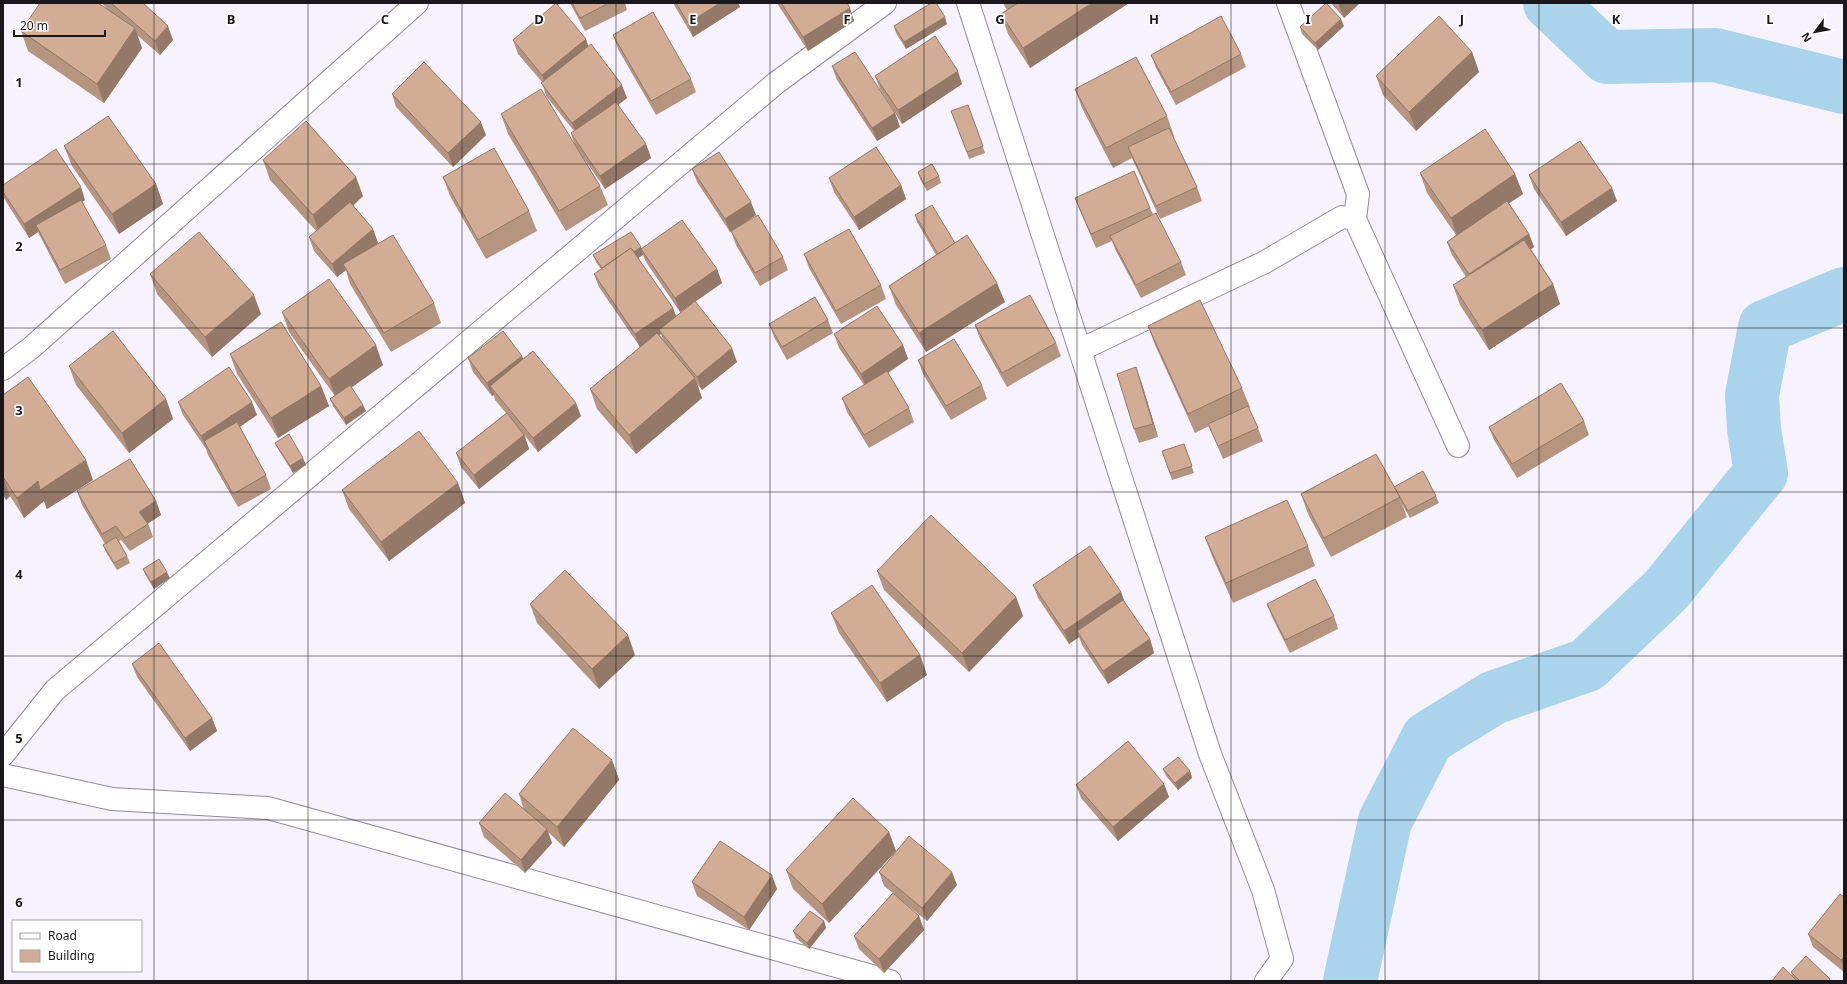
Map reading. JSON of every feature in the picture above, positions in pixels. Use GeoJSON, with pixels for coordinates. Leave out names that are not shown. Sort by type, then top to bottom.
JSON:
{"type":"FeatureCollection","features":[{"type":"Feature","properties":{"kind":"street"},"geometry":{"type":"LineString","coordinates":[[3,369],[37,342],[417,3]]}},
{"type":"Feature","properties":{"kind":"street"},"geometry":{"type":"LineString","coordinates":[[3,755],[23,728],[61,685],[776,83],[885,3]]}},
{"type":"Feature","properties":{"kind":"street"},"geometry":{"type":"LineString","coordinates":[[968,3],[1210,754],[1263,890],[1282,959],[1266,981]]}},
{"type":"Feature","properties":{"kind":"street"},"geometry":{"type":"LineString","coordinates":[[1288,3],[1358,194],[1355,219],[1458,446]]}},
{"type":"Feature","properties":{"kind":"street"},"geometry":{"type":"LineString","coordinates":[[1080,350],[1265,262],[1342,217],[1355,219]]}},
{"type":"Feature","properties":{"kind":"street"},"geometry":{"type":"LineString","coordinates":[[3,775],[112,799],[268,808],[890,981]]}},
{"type":"Feature","properties":{"kind":"building"},"geometry":{"type":"Polygon","coordinates":[[[40,3],[98,3],[135,28],[97,84],[21,31],[40,3]]]}},
{"type":"Feature","properties":{"kind":"building"},"geometry":{"type":"Polygon","coordinates":[[[111,3],[143,3],[168,26],[155,41],[111,3]]]}},
{"type":"Feature","properties":{"kind":"building"},"geometry":{"type":"Polygon","coordinates":[[[556,3],[586,39],[542,75],[513,40],[556,3]]]}},
{"type":"Feature","properties":{"kind":"building"},"geometry":{"type":"Polygon","coordinates":[[[572,3],[609,3],[580,18],[572,3]]]}},
{"type":"Feature","properties":{"kind":"building"},"geometry":{"type":"Polygon","coordinates":[[[676,3],[720,3],[688,23],[676,3]]]}},
{"type":"Feature","properties":{"kind":"building"},"geometry":{"type":"Polygon","coordinates":[[[781,3],[847,3],[850,8],[803,37],[781,3]]]}},
{"type":"Feature","properties":{"kind":"building"},"geometry":{"type":"Polygon","coordinates":[[[931,3],[936,3],[945,17],[904,42],[894,26],[931,3]]]}},
{"type":"Feature","properties":{"kind":"building"},"geometry":{"type":"Polygon","coordinates":[[[1018,3],[1092,3],[1023,48],[1001,14],[1018,3]]]}},
{"type":"Feature","properties":{"kind":"building"},"geometry":{"type":"Polygon","coordinates":[[[1326,3],[1341,19],[1315,43],[1300,27],[1326,3]]]}},
{"type":"Feature","properties":{"kind":"building"},"geometry":{"type":"Polygon","coordinates":[[[653,12],[691,79],[651,101],[613,35],[653,12]]]}},
{"type":"Feature","properties":{"kind":"building"},"geometry":{"type":"Polygon","coordinates":[[[1221,16],[1241,54],[1171,92],[1151,55],[1221,16]]]}},
{"type":"Feature","properties":{"kind":"building"},"geometry":{"type":"Polygon","coordinates":[[[1439,16],[1472,52],[1409,112],[1376,76],[1439,16]]]}},
{"type":"Feature","properties":{"kind":"building"},"geometry":{"type":"Polygon","coordinates":[[[935,36],[958,71],[898,110],[875,76],[935,36]]]}},
{"type":"Feature","properties":{"kind":"building"},"geometry":{"type":"Polygon","coordinates":[[[591,44],[622,85],[572,123],[541,83],[591,44]]]}},
{"type":"Feature","properties":{"kind":"building"},"geometry":{"type":"Polygon","coordinates":[[[855,52],[895,113],[872,128],[832,66],[855,52]]]}},
{"type":"Feature","properties":{"kind":"building"},"geometry":{"type":"Polygon","coordinates":[[[1136,57],[1167,116],[1106,148],[1075,89],[1136,57]]]}},
{"type":"Feature","properties":{"kind":"building"},"geometry":{"type":"Polygon","coordinates":[[[424,62],[481,122],[448,153],[392,94],[424,62]]]}},
{"type":"Feature","properties":{"kind":"building"},"geometry":{"type":"Polygon","coordinates":[[[541,89],[600,186],[559,211],[501,114],[541,89]]]}},
{"type":"Feature","properties":{"kind":"building"},"geometry":{"type":"Polygon","coordinates":[[[616,102],[646,144],[600,176],[571,133],[616,102]]]}},
{"type":"Feature","properties":{"kind":"building"},"geometry":{"type":"Polygon","coordinates":[[[968,105],[983,146],[967,152],[951,111],[968,105]]]}},
{"type":"Feature","properties":{"kind":"building"},"geometry":{"type":"Polygon","coordinates":[[[108,116],[156,184],[112,214],[64,146],[108,116]]]}},
{"type":"Feature","properties":{"kind":"building"},"geometry":{"type":"Polygon","coordinates":[[[306,121],[356,177],[313,215],[263,160],[306,121]]]}},
{"type":"Feature","properties":{"kind":"building"},"geometry":{"type":"Polygon","coordinates":[[[1169,128],[1197,187],[1156,206],[1128,147],[1169,128]]]}},
{"type":"Feature","properties":{"kind":"building"},"geometry":{"type":"Polygon","coordinates":[[[1485,129],[1515,174],[1451,218],[1420,173],[1485,129]]]}},
{"type":"Feature","properties":{"kind":"building"},"geometry":{"type":"Polygon","coordinates":[[[1580,141],[1612,188],[1561,222],[1529,175],[1580,141]]]}},
{"type":"Feature","properties":{"kind":"building"},"geometry":{"type":"Polygon","coordinates":[[[876,147],[901,185],[854,217],[829,178],[876,147]]]}},
{"type":"Feature","properties":{"kind":"building"},"geometry":{"type":"Polygon","coordinates":[[[494,148],[529,211],[478,240],[443,177],[494,148]]]}},
{"type":"Feature","properties":{"kind":"building"},"geometry":{"type":"Polygon","coordinates":[[[56,149],[81,187],[24,224],[3,192],[3,185],[56,149]]]}},
{"type":"Feature","properties":{"kind":"building"},"geometry":{"type":"Polygon","coordinates":[[[719,152],[751,202],[725,219],[692,169],[719,152]]]}},
{"type":"Feature","properties":{"kind":"building"},"geometry":{"type":"Polygon","coordinates":[[[932,164],[939,176],[924,184],[918,172],[932,164]]]}},
{"type":"Feature","properties":{"kind":"building"},"geometry":{"type":"Polygon","coordinates":[[[1134,171],[1150,208],[1091,234],[1075,198],[1134,171]]]}},
{"type":"Feature","properties":{"kind":"building"},"geometry":{"type":"Polygon","coordinates":[[[81,200],[106,245],[60,270],[36,225],[81,200]]]}},
{"type":"Feature","properties":{"kind":"building"},"geometry":{"type":"Polygon","coordinates":[[[1507,201],[1529,234],[1469,274],[1447,242],[1507,201]]]}},
{"type":"Feature","properties":{"kind":"building"},"geometry":{"type":"Polygon","coordinates":[[[350,202],[373,229],[332,264],[309,237],[350,202]]]}},
{"type":"Feature","properties":{"kind":"building"},"geometry":{"type":"Polygon","coordinates":[[[932,205],[955,243],[938,254],[915,215],[932,205]]]}},
{"type":"Feature","properties":{"kind":"building"},"geometry":{"type":"Polygon","coordinates":[[[1156,213],[1181,262],[1136,285],[1110,236],[1156,213]]]}},
{"type":"Feature","properties":{"kind":"building"},"geometry":{"type":"Polygon","coordinates":[[[758,215],[783,257],[755,273],[731,231],[758,215]]]}},
{"type":"Feature","properties":{"kind":"building"},"geometry":{"type":"Polygon","coordinates":[[[682,220],[717,269],[675,298],[641,249],[682,220]]]}},
{"type":"Feature","properties":{"kind":"building"},"geometry":{"type":"Polygon","coordinates":[[[849,229],[881,285],[836,311],[804,254],[849,229]]]}},
{"type":"Feature","properties":{"kind":"building"},"geometry":{"type":"Polygon","coordinates":[[[199,232],[254,295],[205,337],[150,274],[199,232]]]}},
{"type":"Feature","properties":{"kind":"building"},"geometry":{"type":"Polygon","coordinates":[[[631,232],[641,247],[634,252],[631,248],[602,268],[593,255],[631,232]]]}},
{"type":"Feature","properties":{"kind":"building"},"geometry":{"type":"Polygon","coordinates":[[[393,235],[434,303],[384,333],[343,264],[393,235]]]}},
{"type":"Feature","properties":{"kind":"building"},"geometry":{"type":"Polygon","coordinates":[[[967,235],[997,283],[919,333],[889,286],[967,235]]]}},
{"type":"Feature","properties":{"kind":"building"},"geometry":{"type":"Polygon","coordinates":[[[1524,240],[1553,284],[1482,330],[1453,285],[1524,240]]]}},
{"type":"Feature","properties":{"kind":"building"},"geometry":{"type":"Polygon","coordinates":[[[631,248],[673,308],[635,334],[594,274],[631,248]]]}},
{"type":"Feature","properties":{"kind":"building"},"geometry":{"type":"Polygon","coordinates":[[[329,279],[376,345],[329,379],[282,312],[329,279]]]}},
{"type":"Feature","properties":{"kind":"building"},"geometry":{"type":"Polygon","coordinates":[[[1030,295],[1056,343],[1002,373],[975,325],[1030,295]]]}},
{"type":"Feature","properties":{"kind":"building"},"geometry":{"type":"Polygon","coordinates":[[[815,297],[828,320],[782,347],[769,324],[815,297]]]}},
{"type":"Feature","properties":{"kind":"building"},"geometry":{"type":"Polygon","coordinates":[[[1200,300],[1242,388],[1188,414],[1148,326],[1200,300]]]}},
{"type":"Feature","properties":{"kind":"building"},"geometry":{"type":"Polygon","coordinates":[[[695,301],[732,348],[697,377],[659,330],[695,301]]]}},
{"type":"Feature","properties":{"kind":"building"},"geometry":{"type":"Polygon","coordinates":[[[877,306],[903,345],[861,374],[834,334],[877,306]]]}},
{"type":"Feature","properties":{"kind":"building"},"geometry":{"type":"Polygon","coordinates":[[[281,322],[321,386],[271,418],[230,354],[281,322]]]}},
{"type":"Feature","properties":{"kind":"building"},"geometry":{"type":"Polygon","coordinates":[[[113,331],[166,399],[122,433],[69,366],[113,331]]]}},
{"type":"Feature","properties":{"kind":"building"},"geometry":{"type":"Polygon","coordinates":[[[503,331],[522,356],[487,383],[468,358],[503,331]]]}},
{"type":"Feature","properties":{"kind":"building"},"geometry":{"type":"Polygon","coordinates":[[[657,333],[695,378],[629,435],[590,389],[657,333]]]}},
{"type":"Feature","properties":{"kind":"building"},"geometry":{"type":"Polygon","coordinates":[[[954,339],[982,385],[946,406],[918,360],[954,339]]]}},
{"type":"Feature","properties":{"kind":"building"},"geometry":{"type":"Polygon","coordinates":[[[533,351],[576,403],[533,438],[490,386],[533,351]]]}},
{"type":"Feature","properties":{"kind":"building"},"geometry":{"type":"Polygon","coordinates":[[[229,367],[252,402],[201,436],[178,402],[229,367]]]}},
{"type":"Feature","properties":{"kind":"building"},"geometry":{"type":"Polygon","coordinates":[[[1136,367],[1153,424],[1134,429],[1117,374],[1136,367]]]}},
{"type":"Feature","properties":{"kind":"building"},"geometry":{"type":"Polygon","coordinates":[[[887,371],[909,408],[864,435],[842,398],[887,371]]]}},
{"type":"Feature","properties":{"kind":"building"},"geometry":{"type":"Polygon","coordinates":[[[28,377],[86,460],[40,490],[38,481],[17,498],[3,477],[3,395],[28,377]]]}},
{"type":"Feature","properties":{"kind":"building"},"geometry":{"type":"Polygon","coordinates":[[[1561,383],[1584,421],[1512,464],[1489,427],[1561,383]]]}},
{"type":"Feature","properties":{"kind":"building"},"geometry":{"type":"Polygon","coordinates":[[[350,385],[363,405],[344,418],[330,399],[350,385]]]}},
{"type":"Feature","properties":{"kind":"building"},"geometry":{"type":"Polygon","coordinates":[[[1248,406],[1258,428],[1218,446],[1208,424],[1248,406]]]}},
{"type":"Feature","properties":{"kind":"building"},"geometry":{"type":"Polygon","coordinates":[[[507,413],[524,435],[474,475],[456,453],[507,413]]]}},
{"type":"Feature","properties":{"kind":"building"},"geometry":{"type":"Polygon","coordinates":[[[237,422],[266,475],[233,494],[204,441],[237,422]]]}},
{"type":"Feature","properties":{"kind":"building"},"geometry":{"type":"Polygon","coordinates":[[[419,431],[458,483],[381,542],[342,490],[419,431]]]}},
{"type":"Feature","properties":{"kind":"building"},"geometry":{"type":"Polygon","coordinates":[[[289,434],[303,458],[290,466],[275,443],[289,434]]]}},
{"type":"Feature","properties":{"kind":"building"},"geometry":{"type":"Polygon","coordinates":[[[1184,444],[1192,466],[1170,473],[1162,451],[1184,444]]]}},
{"type":"Feature","properties":{"kind":"building"},"geometry":{"type":"Polygon","coordinates":[[[1376,454],[1400,497],[1324,538],[1301,494],[1376,454]]]}},
{"type":"Feature","properties":{"kind":"building"},"geometry":{"type":"Polygon","coordinates":[[[130,459],[156,501],[139,512],[148,524],[125,538],[116,526],[102,534],[77,491],[130,459]]]}},
{"type":"Feature","properties":{"kind":"building"},"geometry":{"type":"Polygon","coordinates":[[[1423,471],[1436,496],[1408,511],[1394,487],[1423,471]]]}},
{"type":"Feature","properties":{"kind":"building"},"geometry":{"type":"Polygon","coordinates":[[[1287,500],[1308,546],[1226,583],[1205,537],[1287,500]]]}},
{"type":"Feature","properties":{"kind":"building"},"geometry":{"type":"Polygon","coordinates":[[[931,515],[1016,597],[962,653],[877,571],[931,515]]]}},
{"type":"Feature","properties":{"kind":"building"},"geometry":{"type":"Polygon","coordinates":[[[116,537],[127,556],[114,563],[103,545],[116,537]]]}},
{"type":"Feature","properties":{"kind":"building"},"geometry":{"type":"Polygon","coordinates":[[[1090,546],[1121,592],[1064,631],[1033,585],[1090,546]]]}},
{"type":"Feature","properties":{"kind":"building"},"geometry":{"type":"Polygon","coordinates":[[[159,559],[167,572],[151,582],[143,569],[159,559]]]}},
{"type":"Feature","properties":{"kind":"building"},"geometry":{"type":"Polygon","coordinates":[[[565,570],[628,635],[592,669],[530,604],[565,570]]]}},
{"type":"Feature","properties":{"kind":"building"},"geometry":{"type":"Polygon","coordinates":[[[1315,579],[1334,616],[1285,640],[1267,604],[1315,579]]]}},
{"type":"Feature","properties":{"kind":"building"},"geometry":{"type":"Polygon","coordinates":[[[872,585],[920,655],[880,683],[831,613],[872,585]]]}},
{"type":"Feature","properties":{"kind":"building"},"geometry":{"type":"Polygon","coordinates":[[[1123,600],[1150,639],[1103,671],[1077,631],[1123,600]]]}},
{"type":"Feature","properties":{"kind":"building"},"geometry":{"type":"Polygon","coordinates":[[[159,643],[212,718],[185,738],[132,664],[159,643]]]}},
{"type":"Feature","properties":{"kind":"building"},"geometry":{"type":"Polygon","coordinates":[[[573,728],[612,760],[557,827],[519,794],[573,728]]]}},
{"type":"Feature","properties":{"kind":"building"},"geometry":{"type":"Polygon","coordinates":[[[1128,741],[1164,784],[1113,827],[1076,785],[1128,741]]]}},
{"type":"Feature","properties":{"kind":"building"},"geometry":{"type":"Polygon","coordinates":[[[1178,757],[1190,771],[1175,783],[1163,769],[1178,757]]]}},
{"type":"Feature","properties":{"kind":"building"},"geometry":{"type":"Polygon","coordinates":[[[505,793],[547,829],[521,860],[479,823],[505,793]]]}},
{"type":"Feature","properties":{"kind":"building"},"geometry":{"type":"Polygon","coordinates":[[[853,798],[889,832],[822,904],[786,870],[853,798]]]}},
{"type":"Feature","properties":{"kind":"building"},"geometry":{"type":"Polygon","coordinates":[[[909,836],[952,872],[922,908],[879,872],[909,836]]]}},
{"type":"Feature","properties":{"kind":"building"},"geometry":{"type":"Polygon","coordinates":[[[720,841],[772,875],[744,917],[692,882],[720,841]]]}},
{"type":"Feature","properties":{"kind":"building"},"geometry":{"type":"Polygon","coordinates":[[[893,893],[919,916],[879,959],[854,936],[893,893]]]}},
{"type":"Feature","properties":{"kind":"building"},"geometry":{"type":"Polygon","coordinates":[[[1840,894],[1844,897],[1844,957],[1841,960],[1808,934],[1840,894]]]}},
{"type":"Feature","properties":{"kind":"building"},"geometry":{"type":"Polygon","coordinates":[[[810,911],[824,921],[807,943],[793,931],[810,911]]]}},
{"type":"Feature","properties":{"kind":"building"},"geometry":{"type":"Polygon","coordinates":[[[1806,956],[1830,979],[1828,981],[1800,981],[1791,972],[1806,956]]]}},
{"type":"Feature","properties":{"kind":"building"},"geometry":{"type":"Polygon","coordinates":[[[1783,967],[1797,981],[1772,981],[1783,967]]]}},
{"type":"Feature","properties":{"kind":"waterway"},"geometry":{"type":"LineString","coordinates":[[1550,3],[1607,57],[1715,55],[1844,87]]}},
{"type":"Feature","properties":{"kind":"waterway"},"geometry":{"type":"LineString","coordinates":[[1350,981],[1385,821],[1428,738],[1493,698],[1587,665],[1666,590],[1761,473],[1754,429],[1752,395],[1765,327],[1844,294]]}}]}
